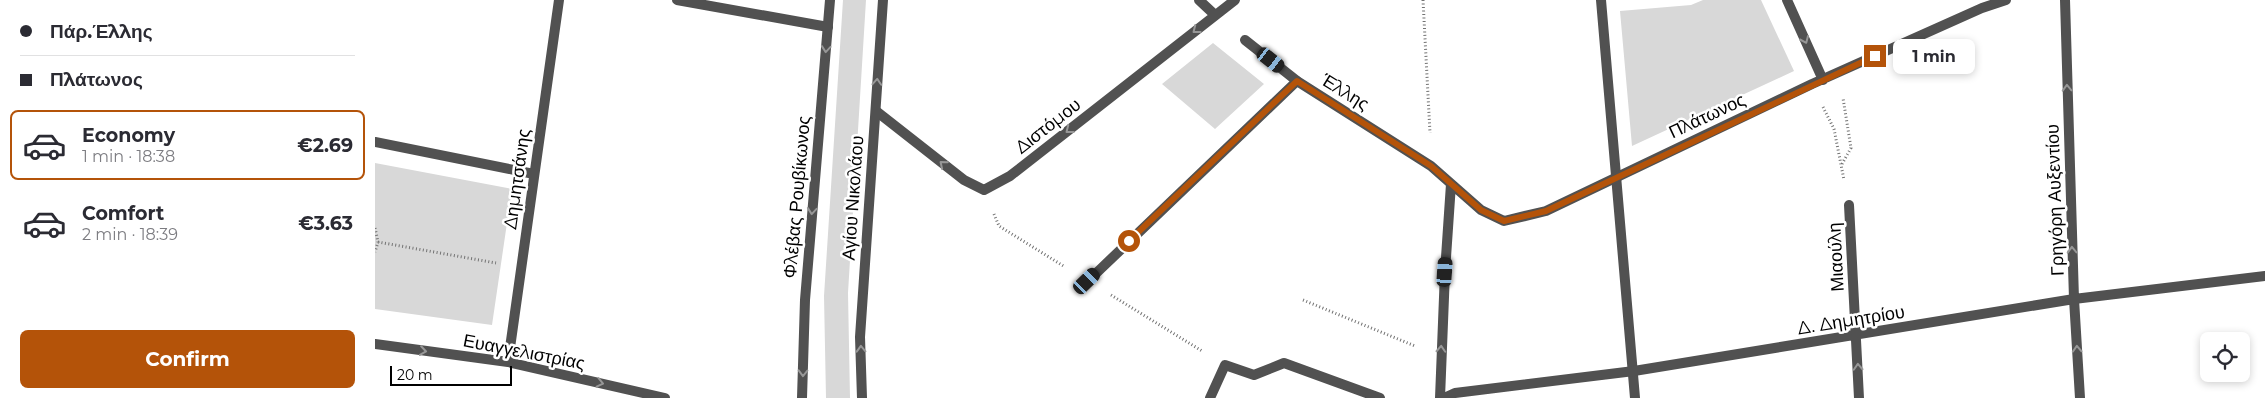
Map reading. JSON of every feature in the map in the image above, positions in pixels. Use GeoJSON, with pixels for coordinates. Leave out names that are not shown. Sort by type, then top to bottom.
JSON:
{"type":"FeatureCollection","features":[{"type":"Feature","properties":{"kind":"street","name":"Δημητσάνης"},"geometry":{"type":"LineString","coordinates":[[508,362],[559,0]]}},
{"type":"Feature","properties":{"kind":"street"},"geometry":{"type":"LineString","coordinates":[[677,0],[828,27]]}},
{"type":"Feature","properties":{"kind":"street","name":"Φλέβας Ρουβίκωνος"},"geometry":{"type":"LineString","coordinates":[[802,398],[805,300],[829,0]]}},
{"type":"Feature","properties":{"kind":"street","name":"Αγίου Νικολάου"},"geometry":{"type":"LineString","coordinates":[[862,398],[860,337],[883,0]]}},
{"type":"Feature","properties":{"kind":"street"},"geometry":{"type":"LineString","coordinates":[[1199,0],[1215,15]]}},
{"type":"Feature","properties":{"kind":"street","name":"Διστόμου"},"geometry":{"type":"LineString","coordinates":[[876,111],[964,180],[984,190],[1010,176],[1235,0]]}},
{"type":"Feature","properties":{"kind":"street"},"geometry":{"type":"LineString","coordinates":[[1601,0],[1635,398]]}},
{"type":"Feature","properties":{"kind":"street"},"geometry":{"type":"LineString","coordinates":[[1787,0],[1823,80]]}},
{"type":"Feature","properties":{"kind":"street","name":"Πλάτωνος"},"geometry":{"type":"LineString","coordinates":[[1431,166],[1481,210],[1504,221],[1546,211],[1812,84],[1982,8],[2006,0]]}},
{"type":"Feature","properties":{"kind":"street","name":"Γρηγόρη Αυξεντίου"},"geometry":{"type":"LineString","coordinates":[[2065,0],[2074,299],[2080,398]]}},
{"type":"Feature","properties":{"kind":"street","name":"Έλλης"},"geometry":{"type":"LineString","coordinates":[[1245,40],[1297,81],[1431,166]]}},
{"type":"Feature","properties":{"kind":"street"},"geometry":{"type":"LineString","coordinates":[[1087,281],[1297,81]]}},
{"type":"Feature","properties":{"kind":"street"},"geometry":{"type":"LineString","coordinates":[[375,142],[534,174]]}},
{"type":"Feature","properties":{"kind":"street"},"geometry":{"type":"LineString","coordinates":[[1442,398],[1441,357],[1451,184]]}},
{"type":"Feature","properties":{"kind":"street","name":"Μιαούλη"},"geometry":{"type":"LineString","coordinates":[[1849,205],[1859,398]]}},
{"type":"Feature","properties":{"kind":"street","name":"Δ. Δημητρίου"},"geometry":{"type":"LineString","coordinates":[[1442,398],[1455,393],[1633,371],[2074,299],[2265,276]]}},
{"type":"Feature","properties":{"kind":"street","name":"Ευαγγελιστρίας"},"geometry":{"type":"LineString","coordinates":[[375,344],[508,362],[665,398]]}},
{"type":"Feature","properties":{"kind":"street"},"geometry":{"type":"LineString","coordinates":[[1211,398],[1225,365],[1253,375],[1284,363],[1381,398]]}},
{"type":"Feature","properties":{"kind":"path"},"geometry":{"type":"LineString","coordinates":[[1423,0],[1431,166]]}},
{"type":"Feature","properties":{"kind":"path"},"geometry":{"type":"LineString","coordinates":[[1812,84],[1833,129],[1842,165],[1851,148],[1839,72]]}},
{"type":"Feature","properties":{"kind":"path"},"geometry":{"type":"LineString","coordinates":[[375,228],[378,242],[375,252]]}},
{"type":"Feature","properties":{"kind":"path"},"geometry":{"type":"LineString","coordinates":[[378,242],[521,267]]}},
{"type":"Feature","properties":{"kind":"path"},"geometry":{"type":"LineString","coordinates":[[1303,300],[1441,357]]}},
{"type":"Feature","properties":{"kind":"shaded area"},"geometry":{"type":"Polygon","coordinates":[[[843,0],[866,0],[848,293],[850,398],[826,398],[824,296],[843,0]]]}},
{"type":"Feature","properties":{"kind":"shaded area"},"geometry":{"type":"Polygon","coordinates":[[[1703,0],[1761,0],[1794,71],[1632,146],[1620,11],[1691,5],[1703,0]]]}},
{"type":"Feature","properties":{"kind":"shaded area"},"geometry":{"type":"Polygon","coordinates":[[[1213,43],[1264,84],[1215,129],[1162,84],[1213,43]]]}},
{"type":"Feature","properties":{"kind":"shaded area"},"geometry":{"type":"Polygon","coordinates":[[[375,163],[512,189],[492,325],[375,309],[375,163]]]}},
{"type":"Feature","properties":{"kind":"route"},"geometry":{"type":"LineString","coordinates":[[1129,241],[1297,81],[1431,166],[1481,210],[1504,221],[1546,211],[1875,56]]}}]}
